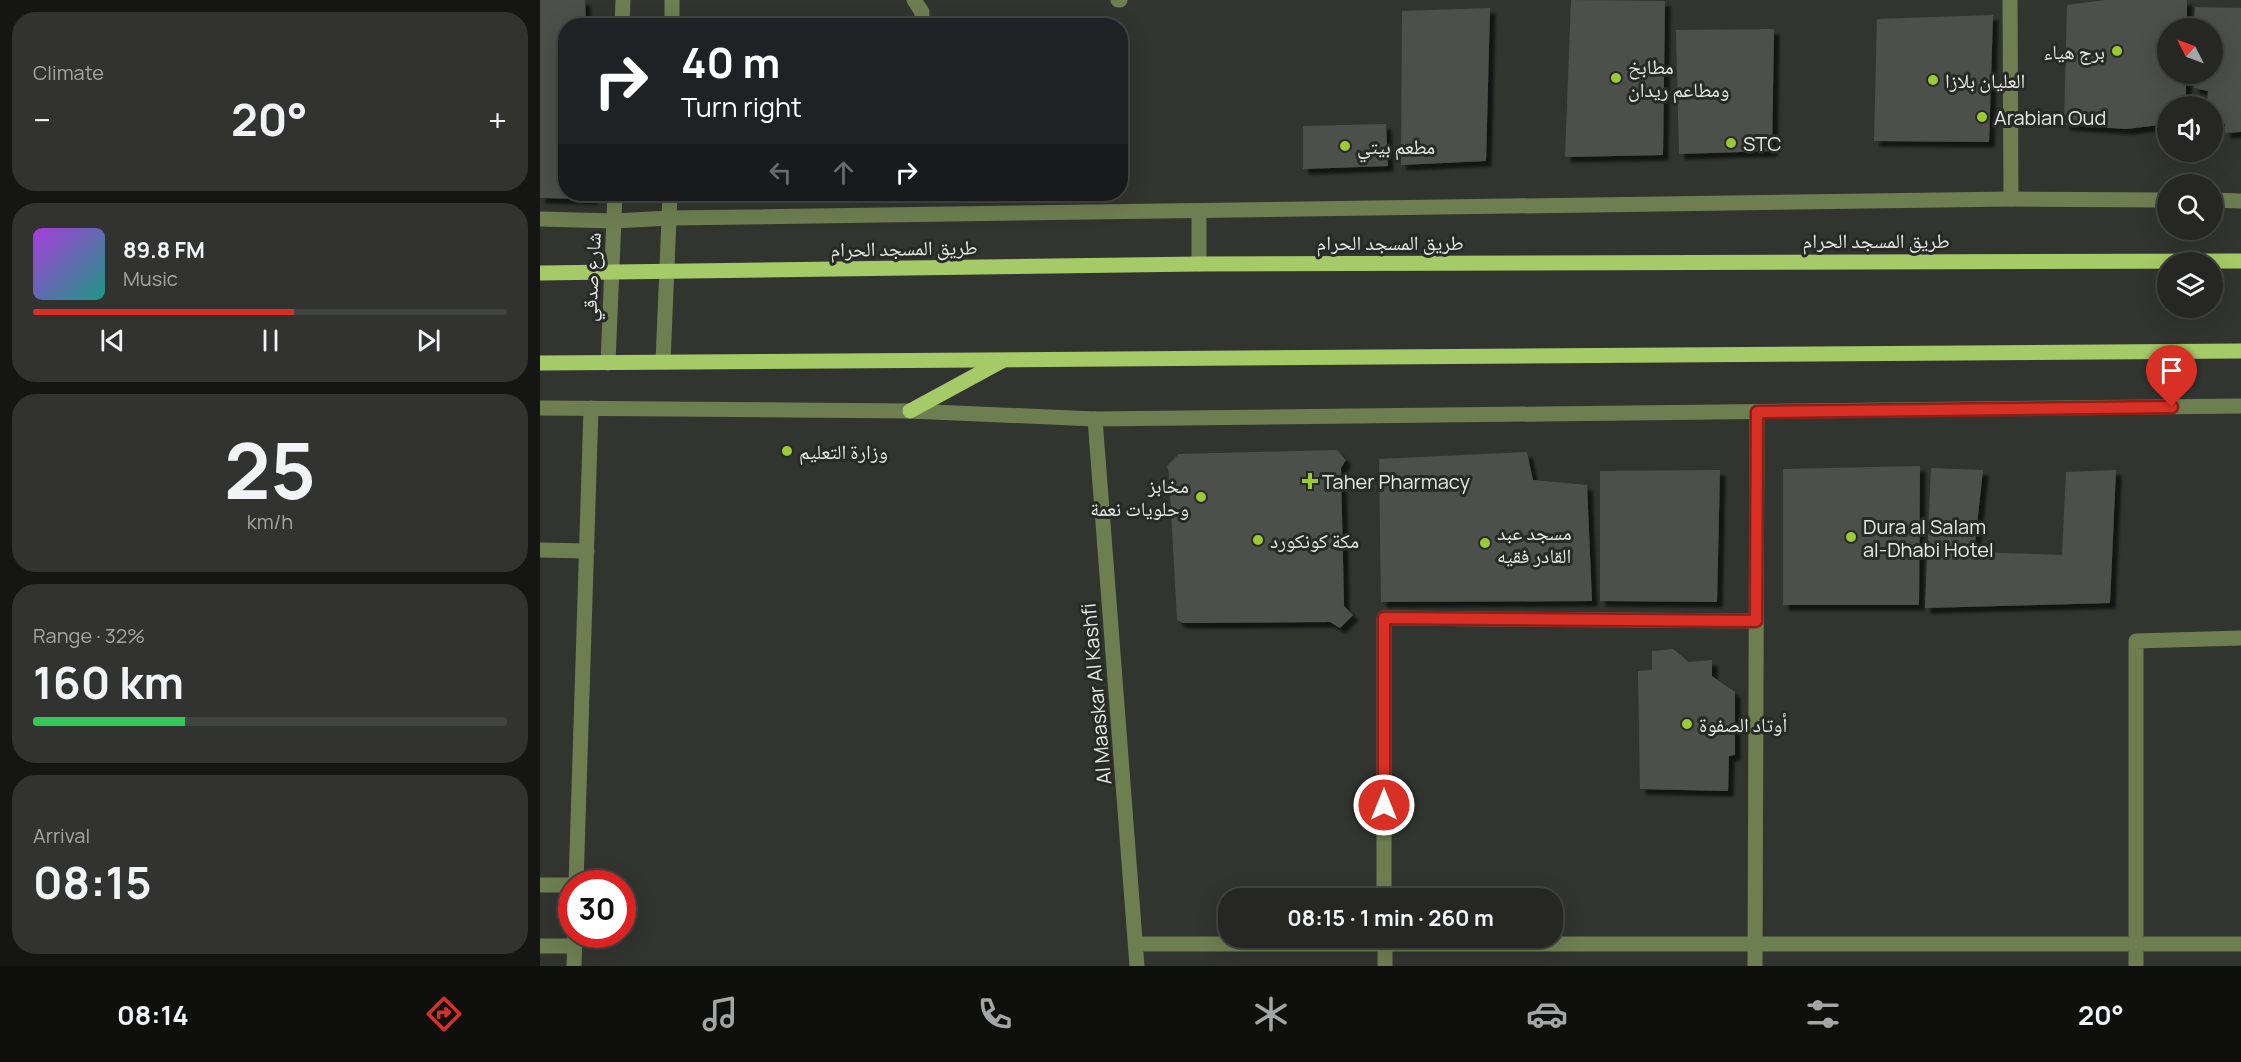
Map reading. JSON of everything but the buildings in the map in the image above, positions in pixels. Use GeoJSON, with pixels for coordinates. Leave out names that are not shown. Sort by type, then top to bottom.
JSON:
{"type":"FeatureCollection","features":[{"type":"Feature","properties":{"kind":"main road","name":"طريق المسجد الحرام"},"geometry":{"type":"LineString","coordinates":[[540,273],[1199,264],[2241,261]]}},
{"type":"Feature","properties":{"kind":"main road"},"geometry":{"type":"LineString","coordinates":[[540,363],[2241,351]]}},
{"type":"Feature","properties":{"kind":"main road"},"geometry":{"type":"LineString","coordinates":[[910,411],[1005,359]]}},
{"type":"Feature","properties":{"kind":"street"},"geometry":{"type":"LineString","coordinates":[[622,18],[623,0]]}},
{"type":"Feature","properties":{"kind":"street"},"geometry":{"type":"LineString","coordinates":[[672,0],[672,18]]}},
{"type":"Feature","properties":{"kind":"street"},"geometry":{"type":"LineString","coordinates":[[914,0],[922,12],[922,18]]}},
{"type":"Feature","properties":{"kind":"street"},"geometry":{"type":"LineString","coordinates":[[2010,0],[2011,200]]}},
{"type":"Feature","properties":{"kind":"street"},"geometry":{"type":"LineString","coordinates":[[540,219],[614,221],[670,218],[2157,200]]}},
{"type":"Feature","properties":{"kind":"street"},"geometry":{"type":"LineString","coordinates":[[2223,200],[2241,201]]}},
{"type":"Feature","properties":{"kind":"street","name":"شارع صدقي"},"geometry":{"type":"LineString","coordinates":[[608,363],[615,201]]}},
{"type":"Feature","properties":{"kind":"street"},"geometry":{"type":"LineString","coordinates":[[663,362],[670,201]]}},
{"type":"Feature","properties":{"kind":"street"},"geometry":{"type":"LineString","coordinates":[[1199,211],[1199,264]]}},
{"type":"Feature","properties":{"kind":"street"},"geometry":{"type":"LineString","coordinates":[[540,408],[910,411],[1095,419],[2241,406]]}},
{"type":"Feature","properties":{"kind":"street"},"geometry":{"type":"LineString","coordinates":[[576,870],[591,408]]}},
{"type":"Feature","properties":{"kind":"street"},"geometry":{"type":"LineString","coordinates":[[1755,966],[1757,412]]}},
{"type":"Feature","properties":{"kind":"street","name":"Al Maaskar Al Kashfi"},"geometry":{"type":"LineString","coordinates":[[1095,419],[1137,966]]}},
{"type":"Feature","properties":{"kind":"street"},"geometry":{"type":"LineString","coordinates":[[540,550],[587,551]]}},
{"type":"Feature","properties":{"kind":"street"},"geometry":{"type":"LineString","coordinates":[[1384,888],[1384,618],[1756,621]]}},
{"type":"Feature","properties":{"kind":"street"},"geometry":{"type":"LineString","coordinates":[[2136,966],[2136,641],[2241,638]]}},
{"type":"Feature","properties":{"kind":"street"},"geometry":{"type":"LineString","coordinates":[[540,885],[558,885]]}},
{"type":"Feature","properties":{"kind":"street"},"geometry":{"type":"LineString","coordinates":[[1563,942],[2241,944]]}},
{"type":"Feature","properties":{"kind":"street"},"geometry":{"type":"LineString","coordinates":[[540,946],[558,943]]}},
{"type":"Feature","properties":{"kind":"street"},"geometry":{"type":"LineString","coordinates":[[1136,944],[1218,943]]}},
{"type":"Feature","properties":{"kind":"street"},"geometry":{"type":"LineString","coordinates":[[574,948],[574,966]]}},
{"type":"Feature","properties":{"kind":"street"},"geometry":{"type":"LineString","coordinates":[[1384,948],[1384,966]]}},
{"type":"Feature","properties":{"kind":"place","name":"برج هياء"},"geometry":{"type":"Point","coordinates":[2117,51]}},
{"type":"Feature","properties":{"kind":"place","name":"مطابخ ومطاعم ريدان"},"geometry":{"type":"Point","coordinates":[1616,78]}},
{"type":"Feature","properties":{"kind":"place","name":"العليان بلازا"},"geometry":{"type":"Point","coordinates":[1933,80]}},
{"type":"Feature","properties":{"kind":"place","name":"Arabian Oud"},"geometry":{"type":"Point","coordinates":[1982,117]}},
{"type":"Feature","properties":{"kind":"place","name":"STC"},"geometry":{"type":"Point","coordinates":[1731,143]}},
{"type":"Feature","properties":{"kind":"place","name":"مطعم بيتي"},"geometry":{"type":"Point","coordinates":[1345,146]}},
{"type":"Feature","properties":{"kind":"place","name":"وزارة التعليم"},"geometry":{"type":"Point","coordinates":[787,451]}},
{"type":"Feature","properties":{"kind":"place","name":"Taher Pharmacy"},"geometry":{"type":"Point","coordinates":[1310,481]}},
{"type":"Feature","properties":{"kind":"place","name":"مخابز وحلويات نعمة"},"geometry":{"type":"Point","coordinates":[1201,497]}},
{"type":"Feature","properties":{"kind":"place","name":"Dura al Salam al-Dhabi Hotel"},"geometry":{"type":"Point","coordinates":[1851,537]}},
{"type":"Feature","properties":{"kind":"place","name":"مكة كونكورد"},"geometry":{"type":"Point","coordinates":[1258,540]}},
{"type":"Feature","properties":{"kind":"place","name":"مسجد عبد القادر فقيه"},"geometry":{"type":"Point","coordinates":[1485,543]}},
{"type":"Feature","properties":{"kind":"place","name":"أوتاد الصفوة"},"geometry":{"type":"Point","coordinates":[1687,724]}},
{"type":"Feature","properties":{"kind":"route"},"geometry":{"type":"LineString","coordinates":[[1384,805],[1384,618],[1756,621],[1757,412],[2172,407]]}}]}
